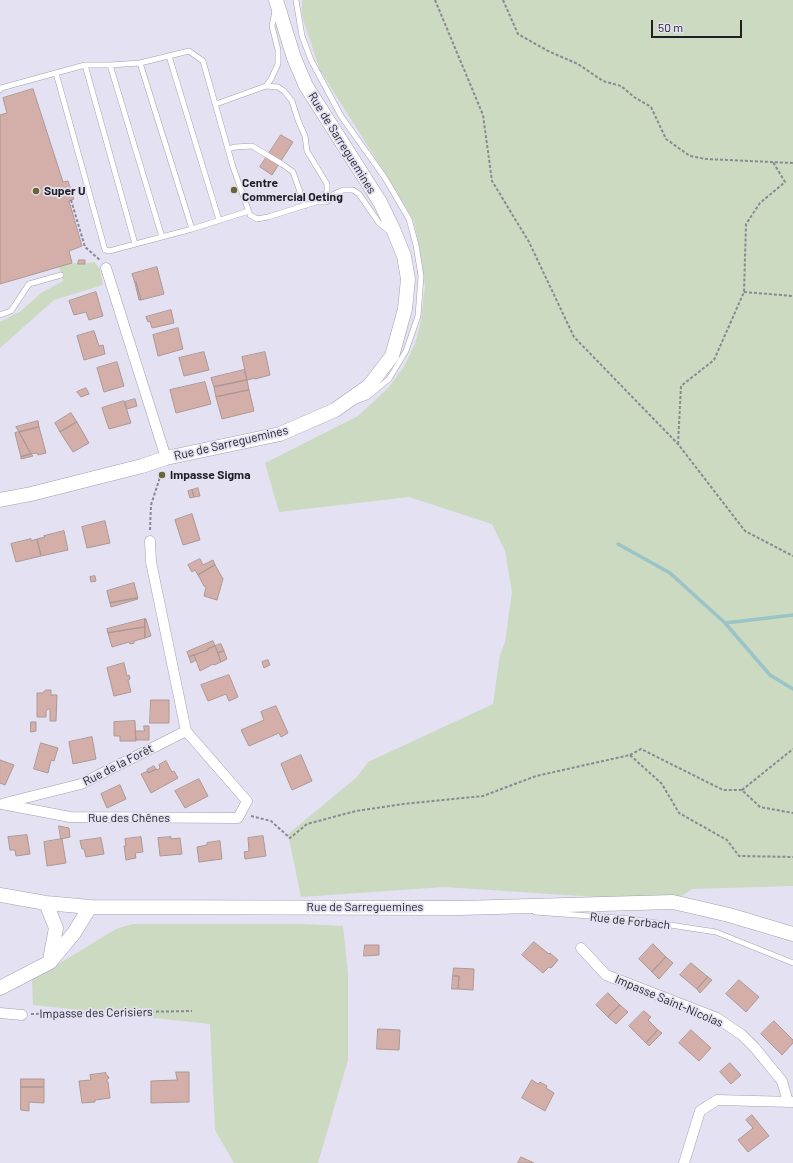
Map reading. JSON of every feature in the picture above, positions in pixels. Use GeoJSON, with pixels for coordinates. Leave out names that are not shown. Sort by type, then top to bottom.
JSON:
{"type":"FeatureCollection","features":[{"type":"Feature","properties":{"kind":"main road","name":"Rue de Sarreguemines"},"geometry":{"type":"LineString","coordinates":[[0,500],[142,466],[166,458],[280,434],[335,410],[369,386],[392,356],[405,310],[408,279],[404,256],[380,202],[306,86],[294,58],[284,28],[279,1]]}},
{"type":"Feature","properties":{"kind":"main road","name":"Rue de Sarreguemines"},"geometry":{"type":"LineString","coordinates":[[0,895],[46,904],[90,907],[460,908],[673,902],[729,915],[793,934]]}},
{"type":"Feature","properties":{"kind":"main road"},"geometry":{"type":"LineString","coordinates":[[46,904],[56,928],[50,962]]}},
{"type":"Feature","properties":{"kind":"main road"},"geometry":{"type":"LineString","coordinates":[[0,988],[50,962],[74,933],[90,907]]}},
{"type":"Feature","properties":{"kind":"main road","name":"Rue de Sarreguemines"},"geometry":{"type":"LineString","coordinates":[[729,915],[793,923]]}},
{"type":"Feature","properties":{"kind":"street"},"geometry":{"type":"LineString","coordinates":[[106,268],[166,458]]}},
{"type":"Feature","properties":{"kind":"street"},"geometry":{"type":"LineString","coordinates":[[150,541],[151,562],[186,731],[247,800],[238,818]]}},
{"type":"Feature","properties":{"kind":"street","name":"Rue de la Forêt"},"geometry":{"type":"LineString","coordinates":[[1,804],[81,784],[186,731]]}},
{"type":"Feature","properties":{"kind":"street","name":"Rue des Chênes"},"geometry":{"type":"LineString","coordinates":[[1,804],[70,817],[238,818]]}},
{"type":"Feature","properties":{"kind":"street","name":"Impasse Saint-Nicolas"},"geometry":{"type":"LineString","coordinates":[[581,948],[606,975],[717,1018],[742,1035],[755,1048],[782,1081],[791,1102]]}},
{"type":"Feature","properties":{"kind":"street","name":"Impasse des Cerisiers"},"geometry":{"type":"LineString","coordinates":[[0,1013],[22,1015]]}},
{"type":"Feature","properties":{"kind":"street"},"geometry":{"type":"LineString","coordinates":[[684,1163],[700,1111],[717,1100],[791,1102]]}},
{"type":"Feature","properties":{"kind":"lane"},"geometry":{"type":"LineString","coordinates":[[296,0],[302,36],[311,60],[339,117],[384,178],[409,219],[416,246],[421,276],[418,316],[406,351],[390,379],[367,398],[335,410]]}},
{"type":"Feature","properties":{"kind":"lane"},"geometry":{"type":"LineString","coordinates":[[266,86],[272,79],[278,64],[278,50],[272,26],[279,1]]}},
{"type":"Feature","properties":{"kind":"lane"},"geometry":{"type":"LineString","coordinates":[[0,90],[1,88],[85,65],[140,63],[188,51],[203,61],[228,149],[250,215],[257,218],[268,217],[316,202],[326,202],[330,200],[334,194],[343,190],[353,190],[359,194],[379,223],[396,237]]}},
{"type":"Feature","properties":{"kind":"lane"},"geometry":{"type":"LineString","coordinates":[[168,56],[219,220]]}},
{"type":"Feature","properties":{"kind":"lane"},"geometry":{"type":"LineString","coordinates":[[140,63],[192,229]]}},
{"type":"Feature","properties":{"kind":"lane"},"geometry":{"type":"LineString","coordinates":[[85,65],[135,244]]}},
{"type":"Feature","properties":{"kind":"lane"},"geometry":{"type":"LineString","coordinates":[[110,65],[162,237]]}},
{"type":"Feature","properties":{"kind":"lane"},"geometry":{"type":"LineString","coordinates":[[56,73],[105,250],[109,252],[192,229],[249,211]]}},
{"type":"Feature","properties":{"kind":"lane"},"geometry":{"type":"LineString","coordinates":[[216,104],[266,86],[278,87],[284,91],[292,101],[305,136],[307,150],[327,184],[326,192],[316,202]]}},
{"type":"Feature","properties":{"kind":"lane"},"geometry":{"type":"LineString","coordinates":[[228,149],[252,146],[260,149],[293,172],[306,206]]}},
{"type":"Feature","properties":{"kind":"lane"},"geometry":{"type":"LineString","coordinates":[[0,315],[11,311],[29,284],[61,275]]}},
{"type":"Feature","properties":{"kind":"lane","name":"Rue de Forbach"},"geometry":{"type":"LineString","coordinates":[[460,908],[631,919],[716,932],[793,963]]}},
{"type":"Feature","properties":{"kind":"path"},"geometry":{"type":"LineString","coordinates":[[435,0],[483,115],[492,181],[529,242],[574,337],[678,444],[745,531],[793,556]]}},
{"type":"Feature","properties":{"kind":"path"},"geometry":{"type":"LineString","coordinates":[[503,0],[518,34],[548,51],[578,64],[603,81],[621,86],[634,97],[650,107],[666,139],[690,156],[706,159],[793,163]]}},
{"type":"Feature","properties":{"kind":"path"},"geometry":{"type":"LineString","coordinates":[[678,444],[681,386],[714,360],[744,292],[746,224],[760,203],[784,182],[773,162]]}},
{"type":"Feature","properties":{"kind":"path"},"geometry":{"type":"LineString","coordinates":[[71,200],[85,247],[100,260],[106,268]]}},
{"type":"Feature","properties":{"kind":"path"},"geometry":{"type":"LineString","coordinates":[[744,292],[793,296]]}},
{"type":"Feature","properties":{"kind":"path"},"geometry":{"type":"LineString","coordinates":[[150,541],[151,505],[166,458]]}},
{"type":"Feature","properties":{"kind":"path"},"geometry":{"type":"LineString","coordinates":[[238,818],[252,816],[271,822],[290,838],[308,824],[356,811],[403,804],[483,796],[536,776],[630,755],[641,749],[723,790],[742,790],[793,749]]}},
{"type":"Feature","properties":{"kind":"path"},"geometry":{"type":"LineString","coordinates":[[630,755],[662,784],[679,813],[727,840],[739,856],[793,856]]}},
{"type":"Feature","properties":{"kind":"path"},"geometry":{"type":"LineString","coordinates":[[742,790],[760,807],[793,813]]}},
{"type":"Feature","properties":{"kind":"path","name":"Impasse des Cerisiers"},"geometry":{"type":"LineString","coordinates":[[22,1015],[47,1013],[192,1011]]}},
{"type":"Feature","properties":{"kind":"green space"},"geometry":{"type":"Polygon","coordinates":[[[302,0],[793,0],[793,886],[692,889],[673,902],[444,887],[301,897],[288,834],[357,777],[368,762],[493,704],[500,655],[505,642],[512,592],[505,551],[492,524],[409,497],[279,512],[265,463],[358,416],[388,388],[404,367],[415,344],[421,321],[425,286],[414,222],[320,70],[302,16],[302,0]]]}},
{"type":"Feature","properties":{"kind":"green space"},"geometry":{"type":"Polygon","coordinates":[[[94,262],[100,269],[103,285],[54,300],[0,348],[0,322],[21,311],[41,293],[63,281],[59,267],[72,263],[85,264],[94,262]]]}},
{"type":"Feature","properties":{"kind":"green space"},"geometry":{"type":"Polygon","coordinates":[[[133,924],[302,924],[343,926],[348,974],[348,1060],[318,1163],[234,1163],[215,1130],[210,1024],[33,1005],[32,980],[116,929],[133,924]]]}},
{"type":"Feature","properties":{"kind":"building","name":"Super U"},"geometry":{"type":"Polygon","coordinates":[[[33,89],[63,182],[68,181],[74,199],[69,201],[82,246],[69,251],[72,263],[0,284],[0,115],[7,113],[3,98],[33,89]]]}},
{"type":"Feature","properties":{"kind":"building"},"geometry":{"type":"Polygon","coordinates":[[[281,135],[293,142],[272,175],[260,167],[281,135]]]}},
{"type":"Feature","properties":{"kind":"building"},"geometry":{"type":"Polygon","coordinates":[[[79,260],[85,260],[85,264],[78,264],[79,260]]]}},
{"type":"Feature","properties":{"kind":"building"},"geometry":{"type":"Polygon","coordinates":[[[157,267],[164,294],[141,300],[132,274],[157,267]]]}},
{"type":"Feature","properties":{"kind":"building"},"geometry":{"type":"Polygon","coordinates":[[[136,282],[141,300],[139,300],[136,282]]]}},
{"type":"Feature","properties":{"kind":"building"},"geometry":{"type":"Polygon","coordinates":[[[96,292],[103,316],[89,320],[86,312],[74,315],[69,301],[96,292]]]}},
{"type":"Feature","properties":{"kind":"building"},"geometry":{"type":"Polygon","coordinates":[[[171,310],[174,323],[152,328],[150,321],[148,322],[146,317],[171,310]]]}},
{"type":"Feature","properties":{"kind":"building"},"geometry":{"type":"Polygon","coordinates":[[[178,328],[183,349],[158,356],[153,335],[178,328]]]}},
{"type":"Feature","properties":{"kind":"building"},"geometry":{"type":"Polygon","coordinates":[[[94,331],[99,346],[103,345],[105,354],[84,360],[77,336],[94,331]]]}},
{"type":"Feature","properties":{"kind":"building"},"geometry":{"type":"Polygon","coordinates":[[[204,352],[209,370],[184,376],[179,358],[204,352]]]}},
{"type":"Feature","properties":{"kind":"building"},"geometry":{"type":"Polygon","coordinates":[[[265,352],[270,375],[247,380],[242,357],[265,352]]]}},
{"type":"Feature","properties":{"kind":"building"},"geometry":{"type":"Polygon","coordinates":[[[117,362],[124,386],[104,392],[97,368],[117,362]]]}},
{"type":"Feature","properties":{"kind":"building"},"geometry":{"type":"Polygon","coordinates":[[[244,370],[247,380],[214,387],[211,378],[244,370]]]}},
{"type":"Feature","properties":{"kind":"building"},"geometry":{"type":"Polygon","coordinates":[[[247,380],[249,390],[216,397],[214,387],[247,380]]]}},
{"type":"Feature","properties":{"kind":"building"},"geometry":{"type":"Polygon","coordinates":[[[205,382],[211,404],[176,413],[170,390],[205,382]]]}},
{"type":"Feature","properties":{"kind":"building"},"geometry":{"type":"Polygon","coordinates":[[[86,388],[89,394],[81,397],[77,392],[86,388]]]}},
{"type":"Feature","properties":{"kind":"building"},"geometry":{"type":"Polygon","coordinates":[[[249,390],[254,411],[222,419],[216,397],[249,390]]]}},
{"type":"Feature","properties":{"kind":"building"},"geometry":{"type":"Polygon","coordinates":[[[135,399],[137,406],[127,409],[125,402],[135,399]]]}},
{"type":"Feature","properties":{"kind":"building"},"geometry":{"type":"Polygon","coordinates":[[[124,401],[131,423],[109,429],[102,408],[124,401]]]}},
{"type":"Feature","properties":{"kind":"building"},"geometry":{"type":"Polygon","coordinates":[[[71,413],[77,422],[60,432],[55,423],[71,413]]]}},
{"type":"Feature","properties":{"kind":"building"},"geometry":{"type":"Polygon","coordinates":[[[38,421],[39,427],[19,432],[16,427],[38,421]]]}},
{"type":"Feature","properties":{"kind":"building"},"geometry":{"type":"Polygon","coordinates":[[[77,422],[89,443],[73,452],[60,432],[77,422]]]}},
{"type":"Feature","properties":{"kind":"building"},"geometry":{"type":"Polygon","coordinates":[[[39,427],[46,453],[38,455],[37,453],[31,454],[19,432],[39,427]]]}},
{"type":"Feature","properties":{"kind":"building"},"geometry":{"type":"Polygon","coordinates":[[[19,432],[31,454],[21,457],[15,433],[19,432]]]}},
{"type":"Feature","properties":{"kind":"building"},"geometry":{"type":"Polygon","coordinates":[[[31,454],[33,456],[21,459],[21,457],[31,454]]]}},
{"type":"Feature","properties":{"kind":"building"},"geometry":{"type":"Polygon","coordinates":[[[198,488],[200,496],[194,497],[192,490],[198,488]]]}},
{"type":"Feature","properties":{"kind":"building"},"geometry":{"type":"Polygon","coordinates":[[[192,490],[194,497],[190,498],[188,491],[192,490]]]}},
{"type":"Feature","properties":{"kind":"building"},"geometry":{"type":"Polygon","coordinates":[[[192,514],[200,540],[183,545],[175,520],[192,514]]]}},
{"type":"Feature","properties":{"kind":"building"},"geometry":{"type":"Polygon","coordinates":[[[105,521],[110,543],[87,548],[82,527],[105,521]]]}},
{"type":"Feature","properties":{"kind":"building"},"geometry":{"type":"Polygon","coordinates":[[[64,531],[68,550],[41,556],[37,539],[64,531]]]}},
{"type":"Feature","properties":{"kind":"building"},"geometry":{"type":"Polygon","coordinates":[[[31,539],[31,541],[37,539],[41,556],[16,562],[11,544],[31,539]]]}},
{"type":"Feature","properties":{"kind":"building"},"geometry":{"type":"Polygon","coordinates":[[[200,559],[203,565],[213,560],[215,565],[198,575],[195,570],[192,572],[188,565],[200,559]]]}},
{"type":"Feature","properties":{"kind":"building"},"geometry":{"type":"Polygon","coordinates":[[[215,565],[223,579],[217,600],[204,596],[206,587],[198,575],[215,565]]]}},
{"type":"Feature","properties":{"kind":"building"},"geometry":{"type":"Polygon","coordinates":[[[95,576],[96,581],[91,582],[90,577],[95,576]]]}},
{"type":"Feature","properties":{"kind":"building"},"geometry":{"type":"Polygon","coordinates":[[[134,583],[138,598],[110,603],[107,591],[134,583]]]}},
{"type":"Feature","properties":{"kind":"building"},"geometry":{"type":"Polygon","coordinates":[[[138,599],[111,607],[110,603],[138,599]]]}},
{"type":"Feature","properties":{"kind":"building"},"geometry":{"type":"Polygon","coordinates":[[[145,619],[145,627],[108,633],[107,629],[145,619]]]}},
{"type":"Feature","properties":{"kind":"building"},"geometry":{"type":"Polygon","coordinates":[[[145,619],[151,636],[145,638],[145,619]]]}},
{"type":"Feature","properties":{"kind":"building"},"geometry":{"type":"Polygon","coordinates":[[[145,627],[145,638],[134,641],[134,643],[130,644],[129,642],[112,647],[108,633],[145,627]]]}},
{"type":"Feature","properties":{"kind":"building"},"geometry":{"type":"Polygon","coordinates":[[[213,641],[215,646],[189,657],[187,652],[213,641]]]}},
{"type":"Feature","properties":{"kind":"building"},"geometry":{"type":"Polygon","coordinates":[[[221,644],[224,651],[218,653],[215,646],[221,644]]]}},
{"type":"Feature","properties":{"kind":"building"},"geometry":{"type":"Polygon","coordinates":[[[215,646],[221,662],[214,665],[213,664],[200,671],[194,655],[215,646]]]}},
{"type":"Feature","properties":{"kind":"building"},"geometry":{"type":"Polygon","coordinates":[[[224,651],[227,659],[221,662],[218,653],[224,651]]]}},
{"type":"Feature","properties":{"kind":"building"},"geometry":{"type":"Polygon","coordinates":[[[194,655],[196,660],[191,663],[189,657],[194,655]]]}},
{"type":"Feature","properties":{"kind":"building"},"geometry":{"type":"Polygon","coordinates":[[[268,660],[270,665],[264,668],[262,662],[268,660]]]}},
{"type":"Feature","properties":{"kind":"building"},"geometry":{"type":"Polygon","coordinates":[[[124,663],[127,676],[129,675],[130,679],[128,680],[131,692],[114,696],[107,668],[124,663]]]}},
{"type":"Feature","properties":{"kind":"building"},"geometry":{"type":"Polygon","coordinates":[[[229,675],[238,697],[229,701],[226,694],[208,701],[201,685],[229,675]]]}},
{"type":"Feature","properties":{"kind":"building"},"geometry":{"type":"Polygon","coordinates":[[[46,690],[51,690],[51,695],[57,695],[56,721],[50,721],[50,709],[46,711],[46,717],[37,717],[37,693],[42,693],[46,690]]]}},
{"type":"Feature","properties":{"kind":"building"},"geometry":{"type":"Polygon","coordinates":[[[151,700],[169,700],[169,723],[150,723],[151,700]]]}},
{"type":"Feature","properties":{"kind":"building"},"geometry":{"type":"Polygon","coordinates":[[[276,706],[288,733],[281,737],[279,733],[249,746],[241,730],[264,720],[261,712],[276,706]]]}},
{"type":"Feature","properties":{"kind":"building"},"geometry":{"type":"Polygon","coordinates":[[[135,721],[136,741],[120,741],[120,736],[114,736],[114,722],[135,721]]]}},
{"type":"Feature","properties":{"kind":"building"},"geometry":{"type":"Polygon","coordinates":[[[31,722],[36,722],[36,731],[31,732],[31,722]]]}},
{"type":"Feature","properties":{"kind":"building"},"geometry":{"type":"Polygon","coordinates":[[[144,726],[149,726],[149,740],[136,740],[135,731],[144,731],[144,726]]]}},
{"type":"Feature","properties":{"kind":"building"},"geometry":{"type":"Polygon","coordinates":[[[92,737],[96,759],[73,764],[69,742],[92,737]]]}},
{"type":"Feature","properties":{"kind":"building"},"geometry":{"type":"Polygon","coordinates":[[[41,743],[58,748],[54,761],[51,760],[48,773],[34,769],[41,743]]]}},
{"type":"Feature","properties":{"kind":"building"},"geometry":{"type":"Polygon","coordinates":[[[301,755],[312,781],[292,790],[281,764],[301,755]]]}},
{"type":"Feature","properties":{"kind":"building"},"geometry":{"type":"Polygon","coordinates":[[[0,760],[14,765],[5,785],[0,783],[0,760]]]}},
{"type":"Feature","properties":{"kind":"building"},"geometry":{"type":"Polygon","coordinates":[[[166,761],[172,772],[174,771],[178,778],[151,793],[141,774],[148,771],[148,773],[156,769],[157,770],[160,768],[159,765],[166,761]]]}},
{"type":"Feature","properties":{"kind":"building"},"geometry":{"type":"Polygon","coordinates":[[[154,766],[156,769],[148,773],[147,770],[154,766]]]}},
{"type":"Feature","properties":{"kind":"building"},"geometry":{"type":"Polygon","coordinates":[[[199,779],[208,796],[185,808],[175,791],[199,779]]]}},
{"type":"Feature","properties":{"kind":"building"},"geometry":{"type":"Polygon","coordinates":[[[120,785],[126,799],[107,808],[101,794],[120,785]]]}},
{"type":"Feature","properties":{"kind":"building"},"geometry":{"type":"Polygon","coordinates":[[[59,826],[69,828],[70,837],[61,839],[59,826]]]}},
{"type":"Feature","properties":{"kind":"building"},"geometry":{"type":"Polygon","coordinates":[[[27,835],[30,854],[16,856],[15,850],[10,850],[8,837],[27,835]]]}},
{"type":"Feature","properties":{"kind":"building"},"geometry":{"type":"Polygon","coordinates":[[[263,836],[266,856],[245,859],[244,852],[249,851],[248,838],[263,836]]]}},
{"type":"Feature","properties":{"kind":"building"},"geometry":{"type":"Polygon","coordinates":[[[141,837],[143,852],[135,853],[136,858],[126,860],[124,846],[126,846],[125,839],[141,837]]]}},
{"type":"Feature","properties":{"kind":"building"},"geometry":{"type":"Polygon","coordinates":[[[171,837],[171,839],[180,838],[182,854],[160,856],[158,838],[171,837]]]}},
{"type":"Feature","properties":{"kind":"building"},"geometry":{"type":"Polygon","coordinates":[[[101,838],[104,854],[86,857],[80,841],[101,838]]]}},
{"type":"Feature","properties":{"kind":"building"},"geometry":{"type":"Polygon","coordinates":[[[62,839],[66,863],[47,866],[44,842],[62,839]]]}},
{"type":"Feature","properties":{"kind":"building"},"geometry":{"type":"Polygon","coordinates":[[[220,841],[222,859],[199,862],[197,847],[207,845],[207,843],[220,841]]]}},
{"type":"Feature","properties":{"kind":"building"},"geometry":{"type":"Polygon","coordinates":[[[534,942],[558,960],[551,968],[549,967],[543,973],[522,955],[534,942]]]}},
{"type":"Feature","properties":{"kind":"building"},"geometry":{"type":"Polygon","coordinates":[[[653,944],[666,957],[652,972],[639,959],[653,944]]]}},
{"type":"Feature","properties":{"kind":"building"},"geometry":{"type":"Polygon","coordinates":[[[365,945],[379,945],[379,955],[364,956],[365,945]]]}},
{"type":"Feature","properties":{"kind":"building"},"geometry":{"type":"Polygon","coordinates":[[[666,957],[673,963],[659,979],[652,972],[666,957]]]}},
{"type":"Feature","properties":{"kind":"building"},"geometry":{"type":"Polygon","coordinates":[[[691,963],[708,977],[697,989],[680,975],[691,963]]]}},
{"type":"Feature","properties":{"kind":"building"},"geometry":{"type":"Polygon","coordinates":[[[454,968],[474,969],[473,990],[458,989],[459,976],[453,976],[454,968]]]}},
{"type":"Feature","properties":{"kind":"building"},"geometry":{"type":"Polygon","coordinates":[[[453,976],[459,976],[458,989],[452,989],[453,976]]]}},
{"type":"Feature","properties":{"kind":"building"},"geometry":{"type":"Polygon","coordinates":[[[708,977],[712,980],[700,993],[697,989],[708,977]]]}},
{"type":"Feature","properties":{"kind":"building"},"geometry":{"type":"Polygon","coordinates":[[[739,980],[759,997],[746,1012],[726,994],[739,980]]]}},
{"type":"Feature","properties":{"kind":"building"},"geometry":{"type":"Polygon","coordinates":[[[608,993],[620,1005],[608,1017],[596,1005],[608,993]]]}},
{"type":"Feature","properties":{"kind":"building"},"geometry":{"type":"Polygon","coordinates":[[[620,1005],[628,1012],[616,1024],[608,1017],[620,1005]]]}},
{"type":"Feature","properties":{"kind":"building"},"geometry":{"type":"Polygon","coordinates":[[[644,1011],[651,1017],[648,1020],[658,1030],[646,1043],[629,1026],[644,1011]]]}},
{"type":"Feature","properties":{"kind":"building"},"geometry":{"type":"Polygon","coordinates":[[[774,1021],[793,1040],[793,1043],[782,1055],[761,1034],[774,1021]]]}},
{"type":"Feature","properties":{"kind":"building"},"geometry":{"type":"Polygon","coordinates":[[[378,1029],[400,1030],[399,1050],[377,1049],[378,1029]]]}},
{"type":"Feature","properties":{"kind":"building"},"geometry":{"type":"Polygon","coordinates":[[[658,1030],[662,1033],[649,1046],[646,1043],[658,1030]]]}},
{"type":"Feature","properties":{"kind":"building"},"geometry":{"type":"Polygon","coordinates":[[[691,1030],[711,1048],[699,1061],[679,1043],[691,1030]]]}},
{"type":"Feature","properties":{"kind":"building"},"geometry":{"type":"Polygon","coordinates":[[[730,1063],[741,1075],[731,1084],[720,1072],[730,1063]]]}},
{"type":"Feature","properties":{"kind":"building"},"geometry":{"type":"Polygon","coordinates":[[[176,1072],[189,1072],[189,1102],[151,1103],[151,1081],[177,1080],[176,1072]]]}},
{"type":"Feature","properties":{"kind":"building"},"geometry":{"type":"Polygon","coordinates":[[[106,1073],[109,1078],[107,1079],[107,1082],[110,1098],[95,1100],[95,1102],[82,1103],[79,1081],[91,1080],[90,1075],[106,1073]]]}},
{"type":"Feature","properties":{"kind":"building"},"geometry":{"type":"Polygon","coordinates":[[[21,1079],[44,1079],[44,1087],[21,1087],[21,1079]]]}},
{"type":"Feature","properties":{"kind":"building"},"geometry":{"type":"Polygon","coordinates":[[[532,1080],[538,1084],[540,1082],[547,1086],[546,1088],[554,1093],[545,1111],[522,1098],[532,1080]]]}},
{"type":"Feature","properties":{"kind":"building"},"geometry":{"type":"Polygon","coordinates":[[[21,1087],[44,1087],[44,1103],[29,1102],[29,1111],[21,1110],[21,1087]]]}},
{"type":"Feature","properties":{"kind":"building"},"geometry":{"type":"Polygon","coordinates":[[[752,1115],[769,1136],[748,1152],[738,1140],[753,1128],[746,1120],[752,1115]]]}},
{"type":"Feature","properties":{"kind":"building"},"geometry":{"type":"Polygon","coordinates":[[[521,1157],[534,1163],[518,1163],[521,1157]]]}},
{"type":"Feature","properties":{"kind":"waterway"},"geometry":{"type":"LineString","coordinates":[[618,544],[670,573],[725,623],[793,615]]}},
{"type":"Feature","properties":{"kind":"waterway"},"geometry":{"type":"LineString","coordinates":[[725,623],[770,675],[793,689]]}},
{"type":"Feature","properties":{"kind":"place","name":"Centre Commercial Oeting"},"geometry":{"type":"Point","coordinates":[234,190]}},
{"type":"Feature","properties":{"kind":"place","name":"Super U"},"geometry":{"type":"Point","coordinates":[36,191]}},
{"type":"Feature","properties":{"kind":"place","name":"Impasse Sigma"},"geometry":{"type":"Point","coordinates":[162,475]}}]}
